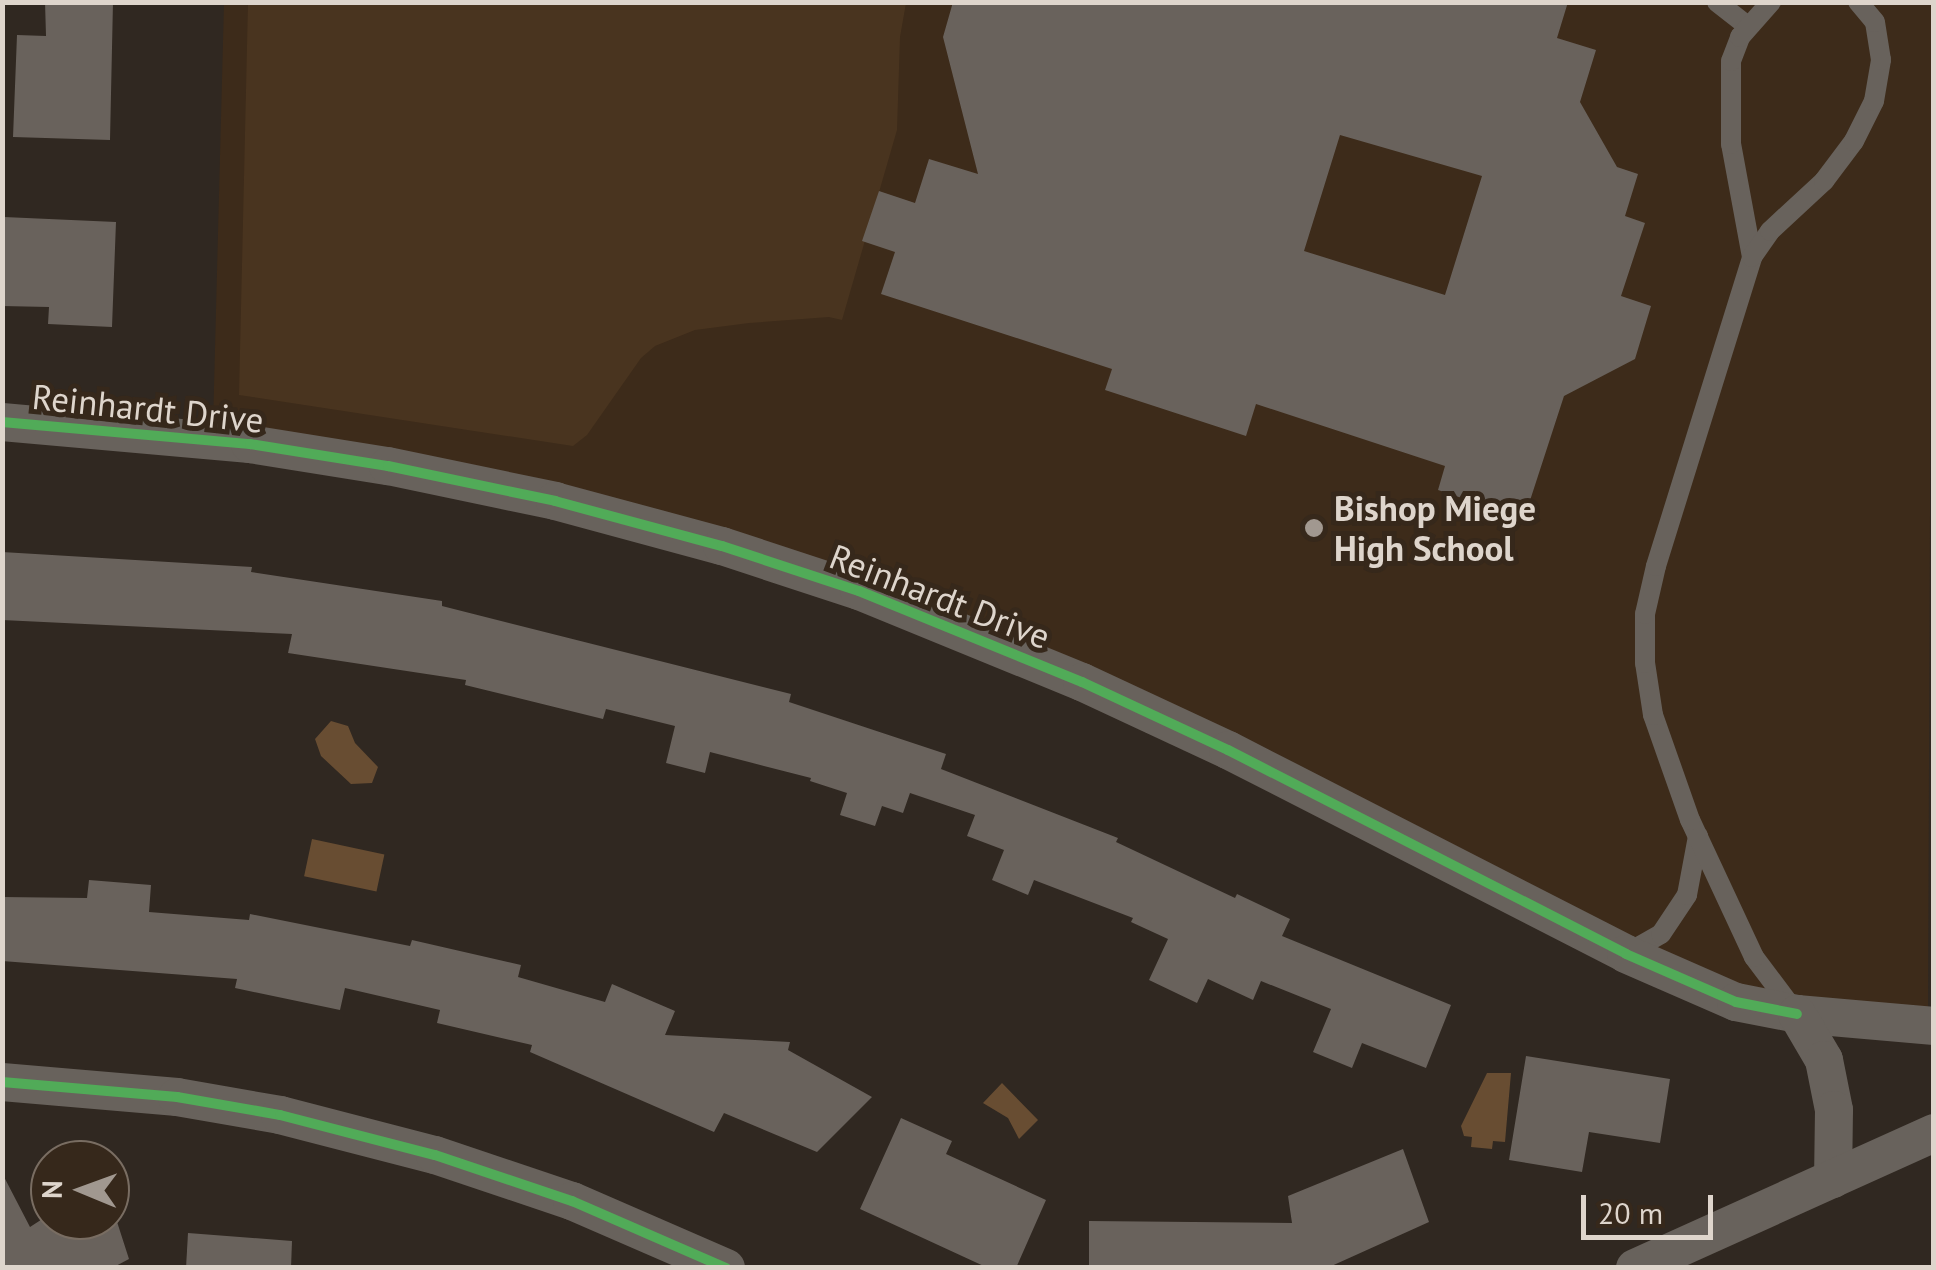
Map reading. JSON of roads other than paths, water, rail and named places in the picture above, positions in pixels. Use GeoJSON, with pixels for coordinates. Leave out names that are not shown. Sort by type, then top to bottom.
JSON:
{"type":"FeatureCollection","features":[{"type":"Feature","properties":{"kind":"street","name":"Reinhardt Drive"},"geometry":{"type":"LineString","coordinates":[[2,422],[250,444],[388,466],[555,501],[808,574],[1098,689],[1228,750],[1626,954],[1736,1002],[1797,1014],[1934,1026]]}},
{"type":"Feature","properties":{"kind":"street"},"geometry":{"type":"LineString","coordinates":[[1797,1014],[1824,1060],[1834,1110],[1833,1179]]}},
{"type":"Feature","properties":{"kind":"street"},"geometry":{"type":"LineString","coordinates":[[2,1082],[177,1098],[280,1115],[435,1155],[572,1201],[726,1268]]}},
{"type":"Feature","properties":{"kind":"street"},"geometry":{"type":"LineString","coordinates":[[1635,1268],[1934,1133]]}},
{"type":"Feature","properties":{"kind":"lane"},"geometry":{"type":"LineString","coordinates":[[1717,2],[1748,26]]}},
{"type":"Feature","properties":{"kind":"lane"},"geometry":{"type":"LineString","coordinates":[[1752,257],[1728,102],[1731,61],[1748,26],[1771,2]]}},
{"type":"Feature","properties":{"kind":"lane"},"geometry":{"type":"LineString","coordinates":[[1797,1014],[1754,957],[1698,836],[1650,698],[1645,614],[1656,566],[1752,257],[1770,231],[1824,181],[1854,141],[1874,101],[1881,60],[1875,22],[1858,2]]}},
{"type":"Feature","properties":{"kind":"lane"},"geometry":{"type":"LineString","coordinates":[[1626,954],[1661,934],[1688,895],[1698,836]]}},
{"type":"Feature","properties":{"kind":"place","name":"Bishop Miege High School"},"geometry":{"type":"Point","coordinates":[1314,528]}}]}
